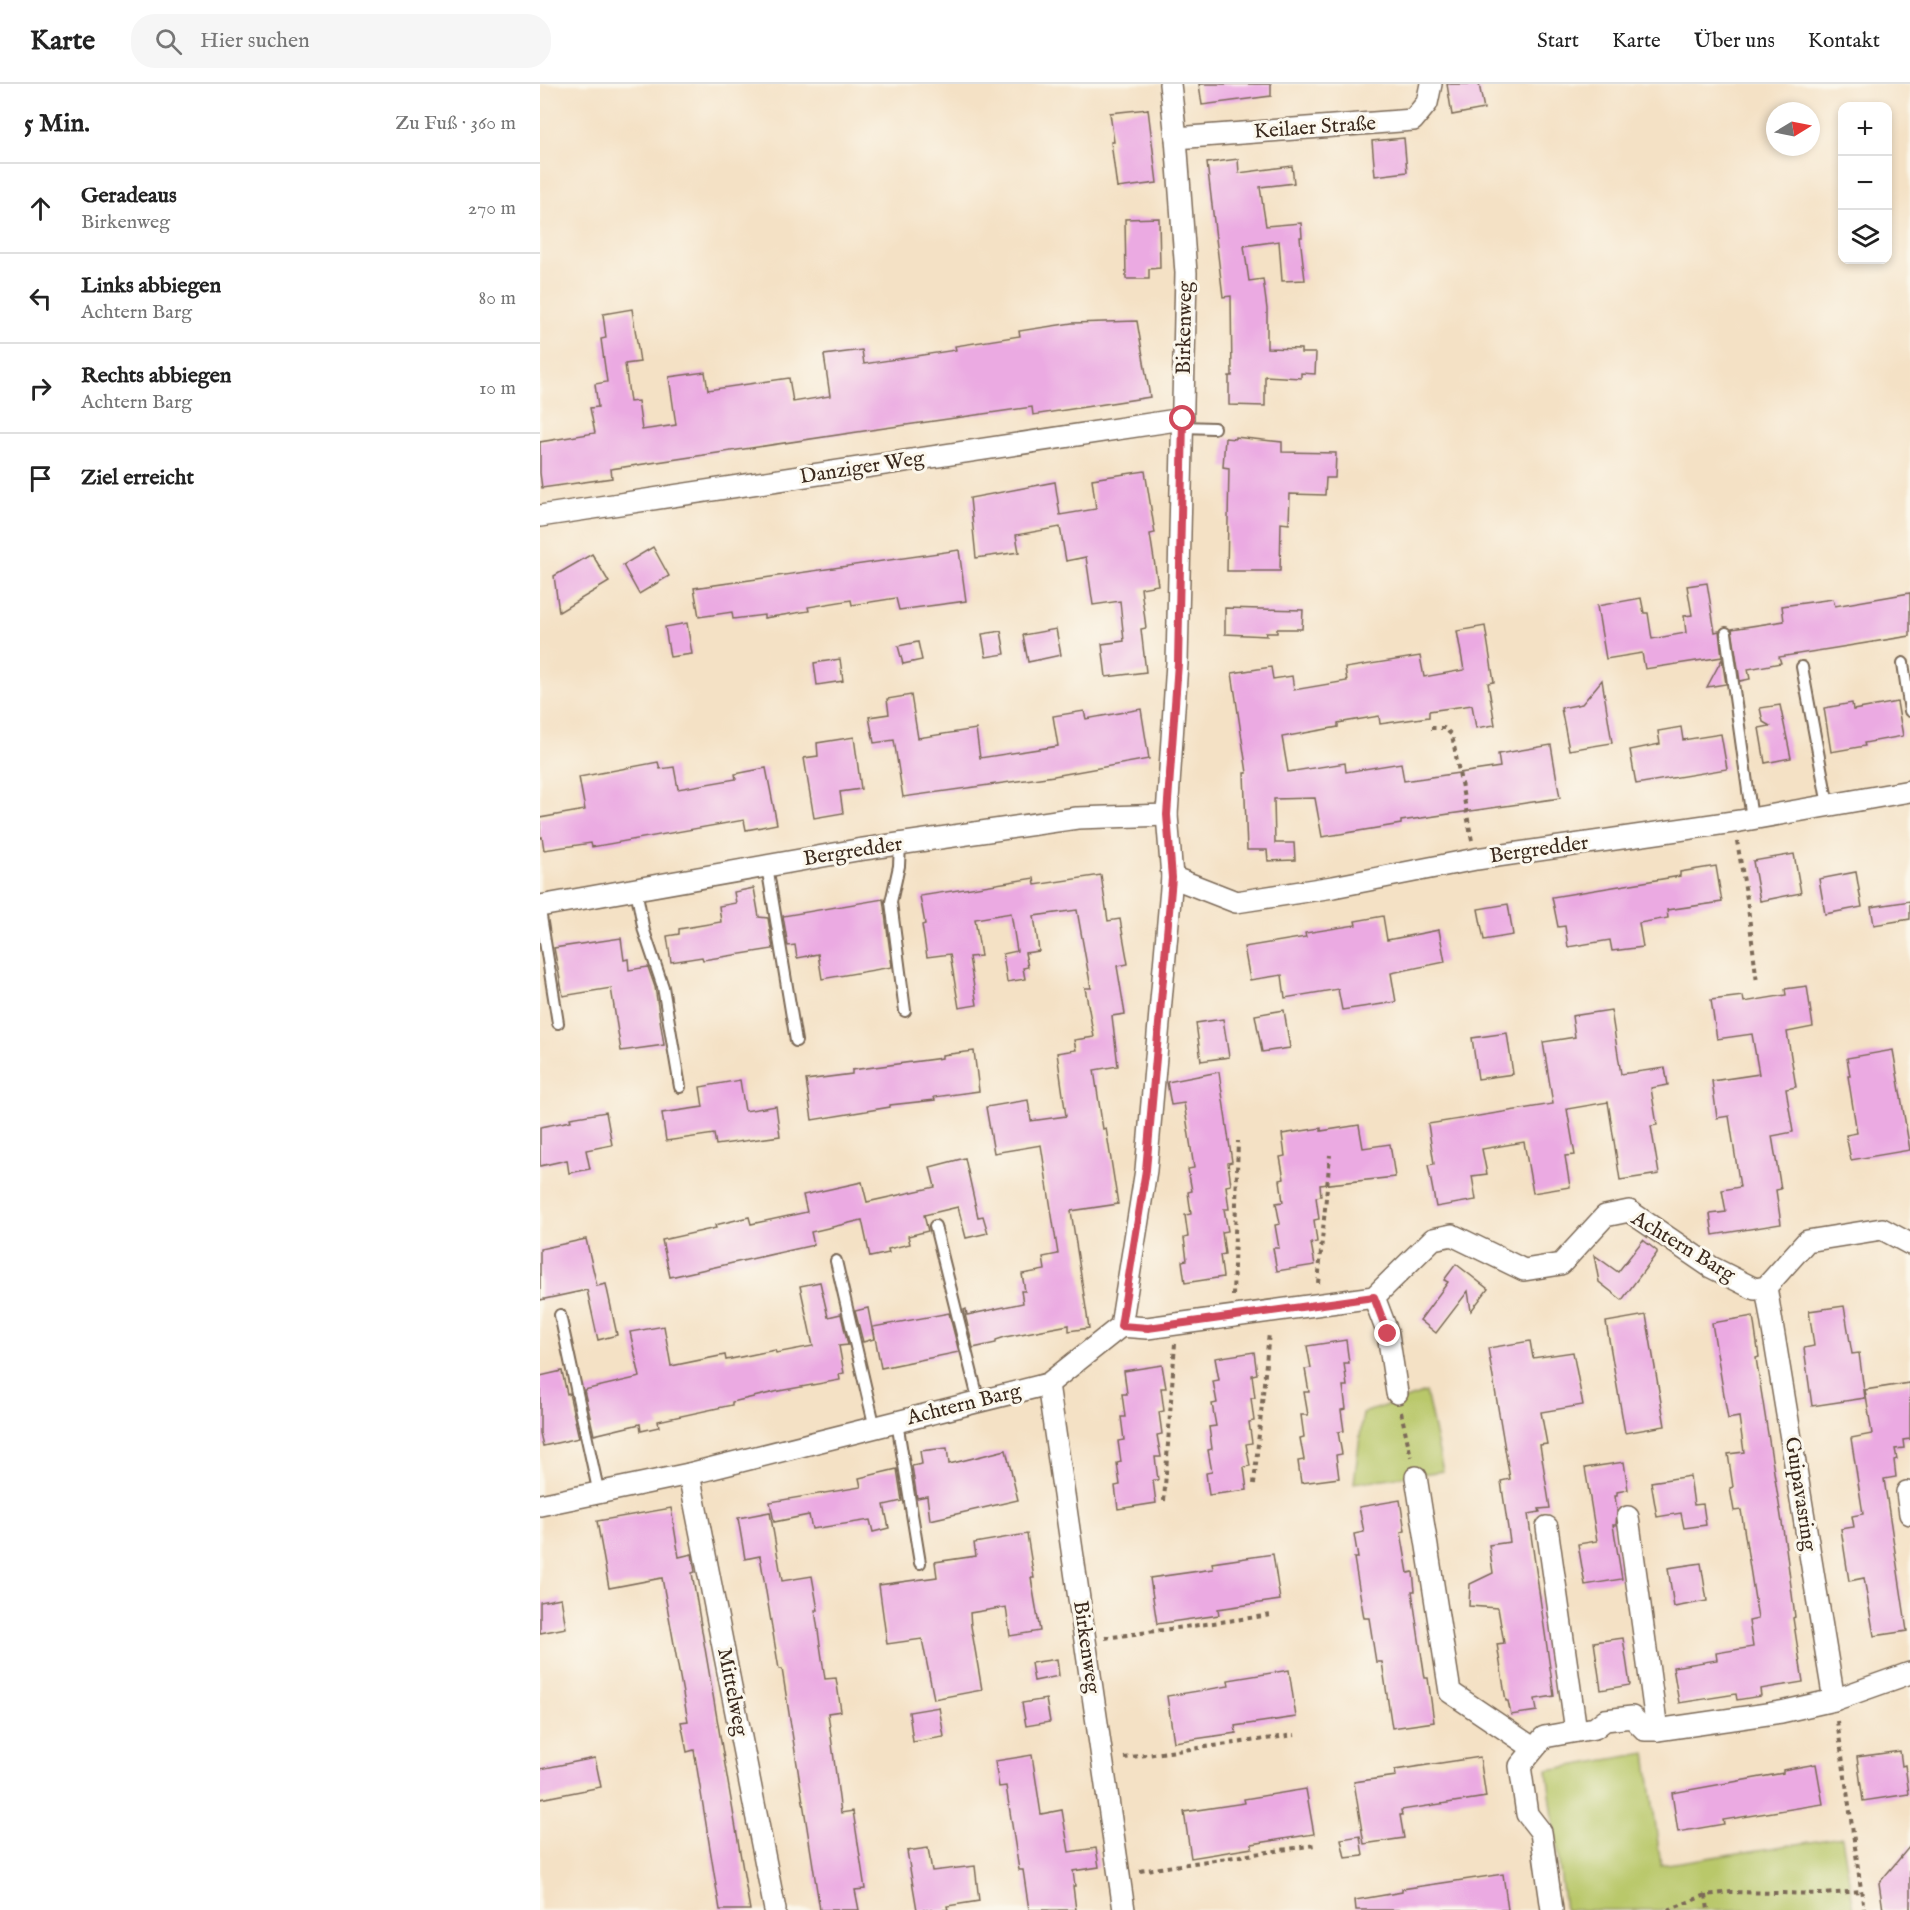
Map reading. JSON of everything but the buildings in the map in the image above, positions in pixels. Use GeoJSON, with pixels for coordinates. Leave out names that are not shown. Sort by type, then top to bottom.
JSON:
{"type":"FeatureCollection","features":[{"type":"Feature","properties":{"kind":"street","name":"Birkenweg"},"geometry":{"type":"LineString","coordinates":[[1121,1326],[1146,1170],[1172,878],[1167,815],[1178,663],[1186,273],[1170,84]]}},
{"type":"Feature","properties":{"kind":"street","name":"Keilaer Straße"},"geometry":{"type":"LineString","coordinates":[[1176,138],[1413,120],[1427,103],[1431,84]]}},
{"type":"Feature","properties":{"kind":"street","name":"Danziger Weg"},"geometry":{"type":"LineString","coordinates":[[540,516],[1183,423]]}},
{"type":"Feature","properties":{"kind":"street","name":"Bergredder"},"geometry":{"type":"LineString","coordinates":[[1172,878],[1236,902],[1333,887],[1476,859],[1743,821],[1910,791]]}},
{"type":"Feature","properties":{"kind":"street","name":"Bergredder"},"geometry":{"type":"LineString","coordinates":[[540,908],[636,889],[900,844],[1077,818],[1167,815]]}},
{"type":"Feature","properties":{"kind":"street","name":"Achtern Barg"},"geometry":{"type":"LineString","coordinates":[[1374,1297],[1433,1239],[1452,1235],[1524,1270],[1561,1264],[1605,1216],[1629,1211],[1711,1267],[1755,1289],[1766,1287]]}},
{"type":"Feature","properties":{"kind":"street"},"geometry":{"type":"LineString","coordinates":[[1766,1287],[1807,1241],[1882,1230],[1910,1244]]}},
{"type":"Feature","properties":{"kind":"street","name":"Guipavasring"},"geometry":{"type":"LineString","coordinates":[[1766,1287],[1833,1700]]}},
{"type":"Feature","properties":{"kind":"street"},"geometry":{"type":"LineString","coordinates":[[1121,1326],[1148,1328],[1374,1297],[1388,1334],[1397,1393]]}},
{"type":"Feature","properties":{"kind":"street","name":"Achtern Barg"},"geometry":{"type":"LineString","coordinates":[[540,1505],[689,1474],[1048,1384],[1121,1326]]}},
{"type":"Feature","properties":{"kind":"street","name":"Birkenweg"},"geometry":{"type":"LineString","coordinates":[[1048,1384],[1124,1910]]}},
{"type":"Feature","properties":{"kind":"street","name":"Mittelweg"},"geometry":{"type":"LineString","coordinates":[[689,1474],[775,1910]]}},
{"type":"Feature","properties":{"kind":"street"},"geometry":{"type":"LineString","coordinates":[[1416,1478],[1450,1692],[1533,1748]]}},
{"type":"Feature","properties":{"kind":"street"},"geometry":{"type":"LineString","coordinates":[[1907,1492],[1910,1514]]}},
{"type":"Feature","properties":{"kind":"street"},"geometry":{"type":"LineString","coordinates":[[1628,1517],[1658,1730]]}},
{"type":"Feature","properties":{"kind":"street"},"geometry":{"type":"LineString","coordinates":[[1547,1527],[1576,1731]]}},
{"type":"Feature","properties":{"kind":"street"},"geometry":{"type":"LineString","coordinates":[[1552,1910],[1541,1832],[1527,1814],[1520,1766],[1544,1737],[1595,1728],[1605,1720],[1632,1717],[1645,1730],[1658,1730],[1781,1712],[1833,1700],[1910,1673]]}},
{"type":"Feature","properties":{"kind":"lane"},"geometry":{"type":"LineString","coordinates":[[1183,423],[1214,428]]}},
{"type":"Feature","properties":{"kind":"lane"},"geometry":{"type":"LineString","coordinates":[[1726,633],[1743,821]]}},
{"type":"Feature","properties":{"kind":"lane"},"geometry":{"type":"LineString","coordinates":[[1903,663],[1910,711]]}},
{"type":"Feature","properties":{"kind":"lane"},"geometry":{"type":"LineString","coordinates":[[1802,667],[1828,805]]}},
{"type":"Feature","properties":{"kind":"lane"},"geometry":{"type":"LineString","coordinates":[[900,844],[899,866],[891,902],[905,1011]]}},
{"type":"Feature","properties":{"kind":"lane"},"geometry":{"type":"LineString","coordinates":[[767,866],[796,1041]]}},
{"type":"Feature","properties":{"kind":"lane"},"geometry":{"type":"LineString","coordinates":[[636,889],[644,931],[663,987],[680,1087]]}},
{"type":"Feature","properties":{"kind":"lane"},"geometry":{"type":"LineString","coordinates":[[540,908],[558,1023]]}},
{"type":"Feature","properties":{"kind":"lane"},"geometry":{"type":"LineString","coordinates":[[935,1226],[979,1402]]}},
{"type":"Feature","properties":{"kind":"lane"},"geometry":{"type":"LineString","coordinates":[[836,1261],[875,1428]]}},
{"type":"Feature","properties":{"kind":"lane"},"geometry":{"type":"LineString","coordinates":[[560,1315],[599,1494]]}},
{"type":"Feature","properties":{"kind":"lane"},"geometry":{"type":"LineString","coordinates":[[897,1422],[920,1563]]}},
{"type":"Feature","properties":{"kind":"path"},"geometry":{"type":"LineString","coordinates":[[1431,728],[1444,728],[1452,735],[1476,859]]}},
{"type":"Feature","properties":{"kind":"path"},"geometry":{"type":"LineString","coordinates":[[1743,821],[1747,899],[1757,983]]}},
{"type":"Feature","properties":{"kind":"path"},"geometry":{"type":"LineString","coordinates":[[1232,1317],[1238,1141]]}},
{"type":"Feature","properties":{"kind":"path"},"geometry":{"type":"LineString","coordinates":[[1316,1305],[1330,1155]]}},
{"type":"Feature","properties":{"kind":"path"},"geometry":{"type":"LineString","coordinates":[[1254,1484],[1271,1311]]}},
{"type":"Feature","properties":{"kind":"path"},"geometry":{"type":"LineString","coordinates":[[1164,1501],[1176,1324]]}},
{"type":"Feature","properties":{"kind":"path"},"geometry":{"type":"LineString","coordinates":[[1397,1393],[1416,1478]]}},
{"type":"Feature","properties":{"kind":"path"},"geometry":{"type":"LineString","coordinates":[[1085,1641],[1271,1615]]}},
{"type":"Feature","properties":{"kind":"path"},"geometry":{"type":"LineString","coordinates":[[1833,1700],[1864,1910]]}},
{"type":"Feature","properties":{"kind":"path"},"geometry":{"type":"LineString","coordinates":[[1102,1761],[1295,1735]]}},
{"type":"Feature","properties":{"kind":"path"},"geometry":{"type":"LineString","coordinates":[[1119,1874],[1315,1845]]}},
{"type":"Feature","properties":{"kind":"path"},"geometry":{"type":"LineString","coordinates":[[1668,1910],[1706,1895],[1731,1892],[1822,1894],[1862,1891]]}},
{"type":"Feature","properties":{"kind":"path"},"geometry":{"type":"LineString","coordinates":[[1706,1895],[1708,1910]]}},
{"type":"Feature","properties":{"kind":"green space"},"geometry":{"type":"Polygon","coordinates":[[[1426,1392],[1443,1471],[1354,1483],[1363,1413],[1426,1392]]]}},
{"type":"Feature","properties":{"kind":"green space"},"geometry":{"type":"Polygon","coordinates":[[[1646,1753],[1661,1865],[1842,1837],[1854,1910],[1565,1910],[1547,1770],[1646,1753]]]}},
{"type":"Feature","properties":{"kind":"route"},"geometry":{"type":"LineString","coordinates":[[1183,419],[1178,663],[1167,815],[1172,878],[1146,1170],[1121,1326],[1148,1328],[1374,1297],[1388,1334]]}}]}
